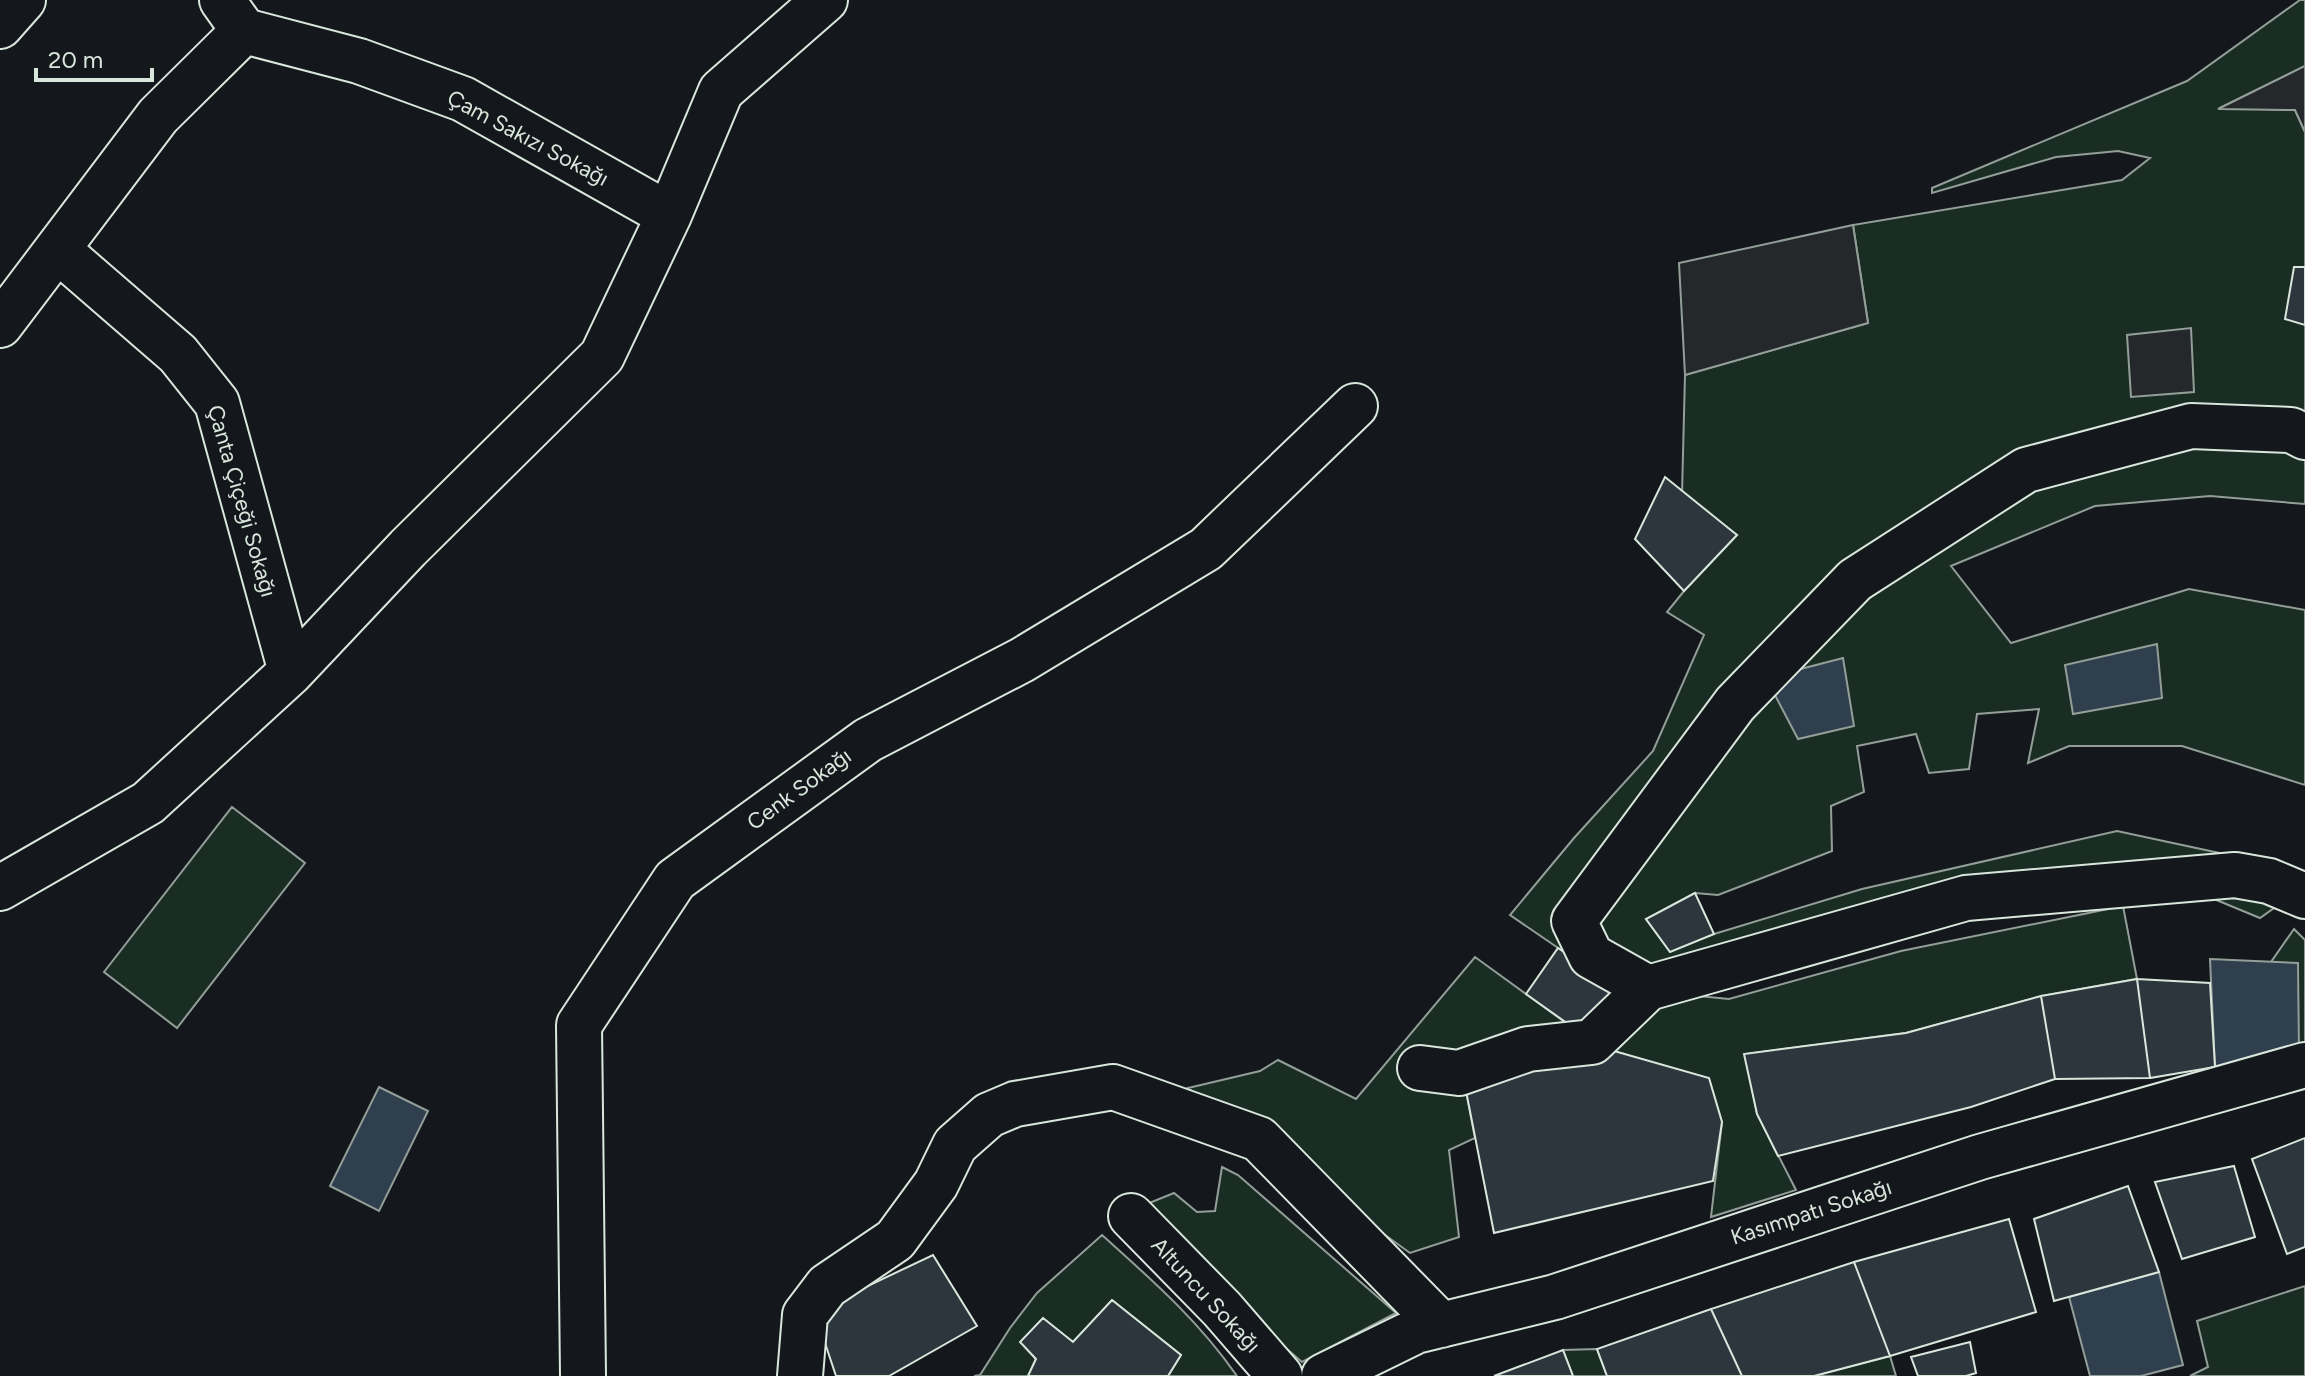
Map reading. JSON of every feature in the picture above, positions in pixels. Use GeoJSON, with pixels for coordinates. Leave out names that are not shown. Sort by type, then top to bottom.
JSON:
{"type":"FeatureCollection","features":[{"type":"Feature","properties":{"kind":"street"},"geometry":{"type":"LineString","coordinates":[[0,26],[23,0]]}},
{"type":"Feature","properties":{"kind":"street"},"geometry":{"type":"LineString","coordinates":[[0,888],[148,803],[291,672],[408,548],[602,356],[669,215],[721,91],[825,0]]}},
{"type":"Feature","properties":{"kind":"street"},"geometry":{"type":"LineString","coordinates":[[0,325],[233,16]]}},
{"type":"Feature","properties":{"kind":"street","name":"Çam Sakızı Sokağı"},"geometry":{"type":"LineString","coordinates":[[233,16],[463,99],[669,215]]}},
{"type":"Feature","properties":{"kind":"street","name":"Çanta Çiçeği Sokağı"},"geometry":{"type":"LineString","coordinates":[[58,250],[178,354],[217,403],[291,672]]}},
{"type":"Feature","properties":{"kind":"street","name":"Cenk Sokağı"},"geometry":{"type":"LineString","coordinates":[[583,1376],[579,1025],[675,880],[868,740],[1022,660],[1206,549],[1355,406]]}},
{"type":"Feature","properties":{"kind":"street"},"geometry":{"type":"LineString","coordinates":[[1648,988],[1591,956],[1574,921],[1735,704],[1855,580],[2026,470],[2191,426],[2291,430],[2305,437]]}},
{"type":"Feature","properties":{"kind":"street"},"geometry":{"type":"LineString","coordinates":[[1420,1068],[1459,1073],[1528,1049],[1592,1042],[1648,988],[1966,898],[2235,875],[2269,881],[2305,896]]}},
{"type":"Feature","properties":{"kind":"street","name":"Kasımpatı Sokağı"},"geometry":{"type":"LineString","coordinates":[[1324,1376],[1416,1331],[1555,1297],[1980,1157],[2305,1065]]}},
{"type":"Feature","properties":{"kind":"street"},"geometry":{"type":"LineString","coordinates":[[800,1376],[805,1315],[827,1286],[895,1240],[936,1184],[955,1145],[989,1115],[1015,1104],[1113,1087],[1259,1139],[1441,1325]]}},
{"type":"Feature","properties":{"kind":"street","name":"Altuncu Sokağı"},"geometry":{"type":"LineString","coordinates":[[1131,1216],[1222,1309],[1280,1376]]}},
{"type":"Feature","properties":{"kind":"green space"},"geometry":{"type":"Polygon","coordinates":[[[2300,0],[2305,0],[2305,66],[2220,108],[2295,110],[2305,132],[2305,267],[2294,268],[2305,325],[2305,504],[2210,496],[2095,506],[1951,566],[2011,643],[2189,589],[2305,610],[2305,785],[2182,746],[2069,746],[2028,763],[2039,709],[1977,714],[1969,769],[1929,773],[1916,734],[1857,746],[1864,792],[1831,806],[1832,851],[1718,895],[1695,893],[1646,919],[1670,951],[1714,934],[1862,889],[2117,831],[2238,857],[2298,891],[2260,918],[2156,875],[1801,937],[1667,993],[1729,999],[1901,951],[2123,906],[2137,979],[2041,996],[1906,1033],[1745,1054],[1757,1114],[1796,1190],[1711,1217],[1722,1122],[1709,1079],[1600,1047],[1466,1091],[1475,1138],[1449,1150],[1459,1237],[1410,1253],[1247,1135],[1188,1088],[1260,1071],[1278,1060],[1356,1099],[1475,957],[1584,1036],[1615,987],[1510,915],[1653,751],[1704,635],[1667,612],[1737,535],[1682,494],[1685,375],[1868,323],[1853,225],[2122,180],[2150,158],[2118,151],[2056,157],[1932,193],[1932,188],[2187,81],[2300,0]]]}},
{"type":"Feature","properties":{"kind":"green space"},"geometry":{"type":"Polygon","coordinates":[[[232,807],[305,863],[177,1028],[104,972],[232,807]]]}},
{"type":"Feature","properties":{"kind":"green space"},"geometry":{"type":"Polygon","coordinates":[[[2294,929],[2305,940],[2305,1054],[2299,1055],[2271,962],[2294,929]]]}},
{"type":"Feature","properties":{"kind":"green space"},"geometry":{"type":"Polygon","coordinates":[[[1222,1167],[1238,1175],[1396,1313],[1302,1362],[1127,1212],[1174,1193],[1197,1212],[1215,1211],[1222,1167]]]}},
{"type":"Feature","properties":{"kind":"green space"},"geometry":{"type":"Polygon","coordinates":[[[1102,1235],[1190,1319],[1237,1376],[1168,1376],[1181,1355],[1112,1300],[1073,1342],[1043,1318],[1021,1342],[1036,1359],[1028,1376],[974,1376],[980,1375],[1037,1293],[1102,1235]]]}},
{"type":"Feature","properties":{"kind":"green space"},"geometry":{"type":"Polygon","coordinates":[[[2305,1286],[2305,1376],[2190,1376],[2208,1367],[2197,1321],[2305,1286]]]}},
{"type":"Feature","properties":{"kind":"green space"},"geometry":{"type":"Polygon","coordinates":[[[1597,1349],[1607,1376],[1573,1376],[1563,1350],[1597,1349]]]}},
{"type":"Feature","properties":{"kind":"green space"},"geometry":{"type":"Polygon","coordinates":[[[1890,1356],[1896,1376],[1814,1376],[1890,1356]]]}},
{"type":"Feature","properties":{"kind":"shaded area"},"geometry":{"type":"Polygon","coordinates":[[[2305,66],[2305,132],[2295,110],[2218,109],[2305,66]]]}},
{"type":"Feature","properties":{"kind":"shaded area"},"geometry":{"type":"Polygon","coordinates":[[[1853,225],[1868,323],[1685,375],[1679,263],[1853,225]]]}},
{"type":"Feature","properties":{"kind":"shaded area"},"geometry":{"type":"Polygon","coordinates":[[[2191,328],[2194,392],[2131,397],[2127,335],[2191,328]]]}},
{"type":"Feature","properties":{"kind":"water"},"geometry":{"type":"Polygon","coordinates":[[[2157,644],[2162,698],[2073,714],[2065,665],[2157,644]]]}},
{"type":"Feature","properties":{"kind":"water"},"geometry":{"type":"Polygon","coordinates":[[[1843,658],[1854,726],[1798,739],[1766,678],[1843,658]]]}},
{"type":"Feature","properties":{"kind":"water"},"geometry":{"type":"Polygon","coordinates":[[[2210,959],[2298,963],[2299,1055],[2215,1067],[2210,959]]]}},
{"type":"Feature","properties":{"kind":"water"},"geometry":{"type":"Polygon","coordinates":[[[379,1087],[428,1111],[379,1211],[330,1186],[379,1087]]]}},
{"type":"Feature","properties":{"kind":"water"},"geometry":{"type":"Polygon","coordinates":[[[2159,1272],[2183,1365],[2141,1376],[2090,1376],[2069,1297],[2159,1272]]]}},
{"type":"Feature","properties":{"kind":"building"},"geometry":{"type":"Polygon","coordinates":[[[2294,267],[2305,267],[2305,325],[2285,319],[2294,267]]]}},
{"type":"Feature","properties":{"kind":"building"},"geometry":{"type":"Polygon","coordinates":[[[1665,477],[1737,535],[1684,591],[1635,539],[1665,477]]]}},
{"type":"Feature","properties":{"kind":"building"},"geometry":{"type":"Polygon","coordinates":[[[1695,893],[1714,934],[1670,952],[1646,919],[1695,893]]]}},
{"type":"Feature","properties":{"kind":"building"},"geometry":{"type":"Polygon","coordinates":[[[1558,948],[1615,987],[1585,1036],[1526,994],[1558,948]]]}},
{"type":"Feature","properties":{"kind":"building"},"geometry":{"type":"Polygon","coordinates":[[[2137,979],[2210,983],[2215,1067],[2150,1078],[2137,979]]]}},
{"type":"Feature","properties":{"kind":"building"},"geometry":{"type":"Polygon","coordinates":[[[2137,979],[2150,1078],[2055,1079],[2041,996],[2137,979]]]}},
{"type":"Feature","properties":{"kind":"building"},"geometry":{"type":"Polygon","coordinates":[[[2041,996],[2055,1079],[1971,1107],[1778,1156],[1757,1114],[1744,1054],[1906,1033],[2041,996]]]}},
{"type":"Feature","properties":{"kind":"building"},"geometry":{"type":"Polygon","coordinates":[[[1600,1047],[1709,1078],[1722,1122],[1713,1181],[1494,1233],[1466,1091],[1600,1047]]]}},
{"type":"Feature","properties":{"kind":"building"},"geometry":{"type":"Polygon","coordinates":[[[2305,1138],[2305,1247],[2287,1254],[2252,1159],[2305,1138]]]}},
{"type":"Feature","properties":{"kind":"building"},"geometry":{"type":"Polygon","coordinates":[[[2234,1166],[2255,1237],[2182,1259],[2155,1182],[2234,1166]]]}},
{"type":"Feature","properties":{"kind":"building"},"geometry":{"type":"Polygon","coordinates":[[[2128,1186],[2159,1272],[2054,1301],[2034,1219],[2128,1186]]]}},
{"type":"Feature","properties":{"kind":"building"},"geometry":{"type":"Polygon","coordinates":[[[2009,1219],[2036,1312],[1890,1356],[1854,1262],[2009,1219]]]}},
{"type":"Feature","properties":{"kind":"building"},"geometry":{"type":"Polygon","coordinates":[[[933,1255],[977,1326],[889,1376],[836,1376],[819,1325],[834,1302],[933,1255]]]}},
{"type":"Feature","properties":{"kind":"building"},"geometry":{"type":"Polygon","coordinates":[[[1854,1262],[1890,1356],[1814,1376],[1742,1376],[1711,1309],[1854,1262]]]}},
{"type":"Feature","properties":{"kind":"building"},"geometry":{"type":"Polygon","coordinates":[[[1112,1300],[1181,1355],[1168,1376],[1028,1376],[1036,1359],[1020,1342],[1043,1318],[1073,1342],[1112,1300]]]}},
{"type":"Feature","properties":{"kind":"building"},"geometry":{"type":"Polygon","coordinates":[[[1711,1309],[1742,1376],[1607,1376],[1597,1349],[1711,1309]]]}},
{"type":"Feature","properties":{"kind":"building"},"geometry":{"type":"Polygon","coordinates":[[[1970,1342],[1976,1373],[1966,1376],[1918,1376],[1911,1357],[1970,1342]]]}},
{"type":"Feature","properties":{"kind":"building"},"geometry":{"type":"Polygon","coordinates":[[[1563,1350],[1573,1376],[1494,1376],[1563,1350]]]}}]}
